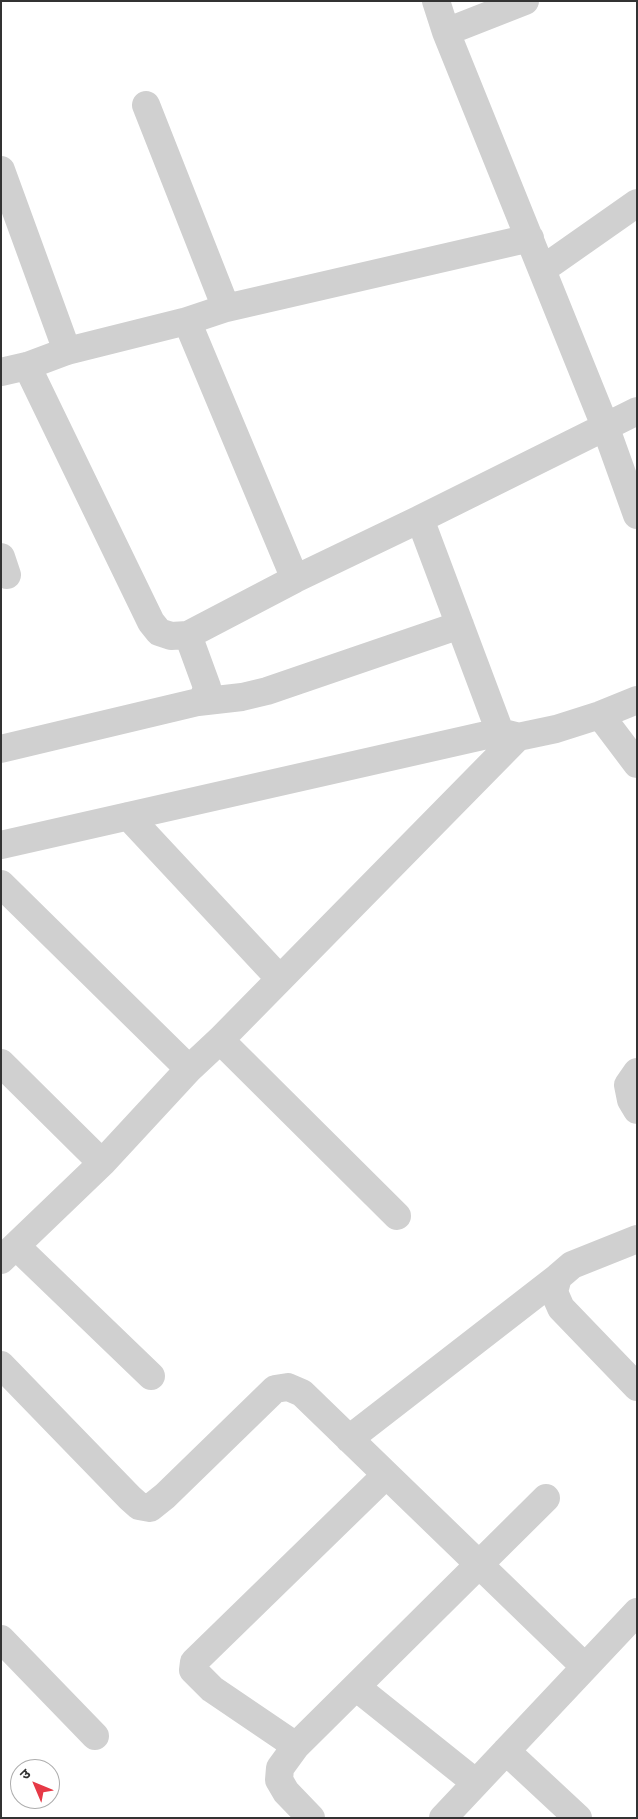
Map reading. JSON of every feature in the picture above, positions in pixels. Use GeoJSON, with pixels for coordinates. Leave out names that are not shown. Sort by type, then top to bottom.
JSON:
{"type":"FeatureCollection","features":[{"type":"Feature","properties":{"kind":"street"},"geometry":{"type":"LineString","coordinates":[[436,1],[446,32],[605,426],[637,515]]}},
{"type":"Feature","properties":{"kind":"street"},"geometry":{"type":"LineString","coordinates":[[446,32],[524,1]]}},
{"type":"Feature","properties":{"kind":"street"},"geometry":{"type":"LineString","coordinates":[[146,106],[226,308]]}},
{"type":"Feature","properties":{"kind":"street"},"geometry":{"type":"LineString","coordinates":[[1,170],[67,351]]}},
{"type":"Feature","properties":{"kind":"street"},"geometry":{"type":"LineString","coordinates":[[543,269],[637,203]]}},
{"type":"Feature","properties":{"kind":"street"},"geometry":{"type":"LineString","coordinates":[[1,372],[27,366],[67,351],[187,321],[226,308],[530,238]]}},
{"type":"Feature","properties":{"kind":"street"},"geometry":{"type":"LineString","coordinates":[[187,321],[295,579]]}},
{"type":"Feature","properties":{"kind":"street"},"geometry":{"type":"LineString","coordinates":[[27,366],[151,622],[159,632],[171,636],[188,635],[295,579],[637,411]]}},
{"type":"Feature","properties":{"kind":"street"},"geometry":{"type":"LineString","coordinates":[[420,519],[460,625],[509,734]]}},
{"type":"Feature","properties":{"kind":"street"},"geometry":{"type":"LineString","coordinates":[[1,749],[198,702],[242,698],[460,625]]}},
{"type":"Feature","properties":{"kind":"street"},"geometry":{"type":"LineString","coordinates":[[188,635],[207,686],[204,697],[198,702]]}},
{"type":"Feature","properties":{"kind":"street"},"geometry":{"type":"LineString","coordinates":[[1,846],[128,816],[509,734],[556,729],[600,715],[637,700]]}},
{"type":"Feature","properties":{"kind":"street"},"geometry":{"type":"LineString","coordinates":[[600,715],[637,764]]}},
{"type":"Feature","properties":{"kind":"street"},"geometry":{"type":"LineString","coordinates":[[151,1376],[9,1253],[102,1164],[189,1068],[220,1040],[280,979],[509,734]]}},
{"type":"Feature","properties":{"kind":"street"},"geometry":{"type":"LineString","coordinates":[[128,816],[280,979]]}},
{"type":"Feature","properties":{"kind":"street"},"geometry":{"type":"LineString","coordinates":[[1,884],[189,1068]]}},
{"type":"Feature","properties":{"kind":"street"},"geometry":{"type":"LineString","coordinates":[[220,1040],[396,1216]]}},
{"type":"Feature","properties":{"kind":"street"},"geometry":{"type":"LineString","coordinates":[[1,1063],[102,1164]]}},
{"type":"Feature","properties":{"kind":"street"},"geometry":{"type":"LineString","coordinates":[[637,1072],[628,1085],[631,1100],[637,1110]]}},
{"type":"Feature","properties":{"kind":"street"},"geometry":{"type":"LineString","coordinates":[[350,1439],[578,1261],[637,1239]]}},
{"type":"Feature","properties":{"kind":"street"},"geometry":{"type":"LineString","coordinates":[[558,1278],[554,1292],[561,1308],[637,1387]]}},
{"type":"Feature","properties":{"kind":"street"},"geometry":{"type":"LineString","coordinates":[[1,1365],[140,1506],[150,1508],[166,1496],[275,1389],[288,1387],[302,1393],[585,1667]]}},
{"type":"Feature","properties":{"kind":"street"},"geometry":{"type":"LineString","coordinates":[[296,1746],[212,1689],[193,1670],[194,1662],[386,1475]]}},
{"type":"Feature","properties":{"kind":"street"},"geometry":{"type":"LineString","coordinates":[[311,1818],[286,1792],[279,1780],[280,1768],[296,1746],[546,1498]]}},
{"type":"Feature","properties":{"kind":"street"},"geometry":{"type":"LineString","coordinates":[[443,1818],[637,1612]]}},
{"type":"Feature","properties":{"kind":"street"},"geometry":{"type":"LineString","coordinates":[[1,1639],[95,1736]]}},
{"type":"Feature","properties":{"kind":"street"},"geometry":{"type":"LineString","coordinates":[[356,1687],[476,1783]]}},
{"type":"Feature","properties":{"kind":"street"},"geometry":{"type":"LineString","coordinates":[[506,1751],[578,1818]]}}]}
